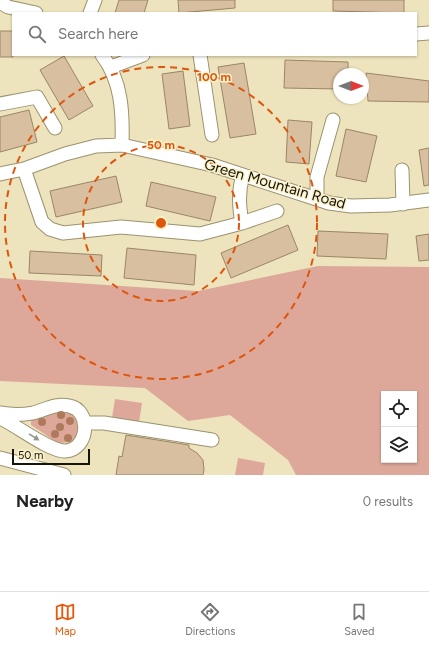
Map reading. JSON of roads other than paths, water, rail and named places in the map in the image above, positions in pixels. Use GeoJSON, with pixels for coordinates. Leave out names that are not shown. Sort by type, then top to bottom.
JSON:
{"type":"FeatureCollection","features":[{"type":"Feature","properties":{"kind":"street"},"geometry":{"type":"LineString","coordinates":[[90,12],[94,0]]}},
{"type":"Feature","properties":{"kind":"street"},"geometry":{"type":"LineString","coordinates":[[3,6],[31,12]]}},
{"type":"Feature","properties":{"kind":"street"},"geometry":{"type":"LineString","coordinates":[[417,34],[429,34]]}},
{"type":"Feature","properties":{"kind":"street"},"geometry":{"type":"LineString","coordinates":[[103,56],[111,66],[119,93],[123,118],[122,145]]}},
{"type":"Feature","properties":{"kind":"street"},"geometry":{"type":"LineString","coordinates":[[111,66],[140,56]]}},
{"type":"Feature","properties":{"kind":"street"},"geometry":{"type":"LineString","coordinates":[[200,56],[212,136]]}},
{"type":"Feature","properties":{"kind":"street"},"geometry":{"type":"LineString","coordinates":[[0,104],[37,97],[55,128]]}},
{"type":"Feature","properties":{"kind":"street"},"geometry":{"type":"LineString","coordinates":[[317,199],[317,178],[333,120]]}},
{"type":"Feature","properties":{"kind":"street","name":"Green Mountain Road"},"geometry":{"type":"LineString","coordinates":[[0,174],[24,169],[65,154],[96,146],[122,145],[212,165],[317,199],[351,206],[403,204],[429,200]]}},
{"type":"Feature","properties":{"kind":"street"},"geometry":{"type":"LineString","coordinates":[[24,169],[42,222],[50,229],[63,233],[121,227],[200,234],[242,223],[277,211]]}},
{"type":"Feature","properties":{"kind":"street"},"geometry":{"type":"LineString","coordinates":[[402,170],[403,204]]}},
{"type":"Feature","properties":{"kind":"street"},"geometry":{"type":"LineString","coordinates":[[242,223],[239,196],[243,175]]}},
{"type":"Feature","properties":{"kind":"street"},"geometry":{"type":"LineString","coordinates":[[0,413],[32,413],[59,405],[70,406],[78,410],[83,418],[84,437],[77,446],[65,451],[50,447],[0,418]]}},
{"type":"Feature","properties":{"kind":"street"},"geometry":{"type":"LineString","coordinates":[[84,423],[104,423],[212,440]]}},
{"type":"Feature","properties":{"kind":"street"},"geometry":{"type":"LineString","coordinates":[[0,458],[64,475]]}}]}
